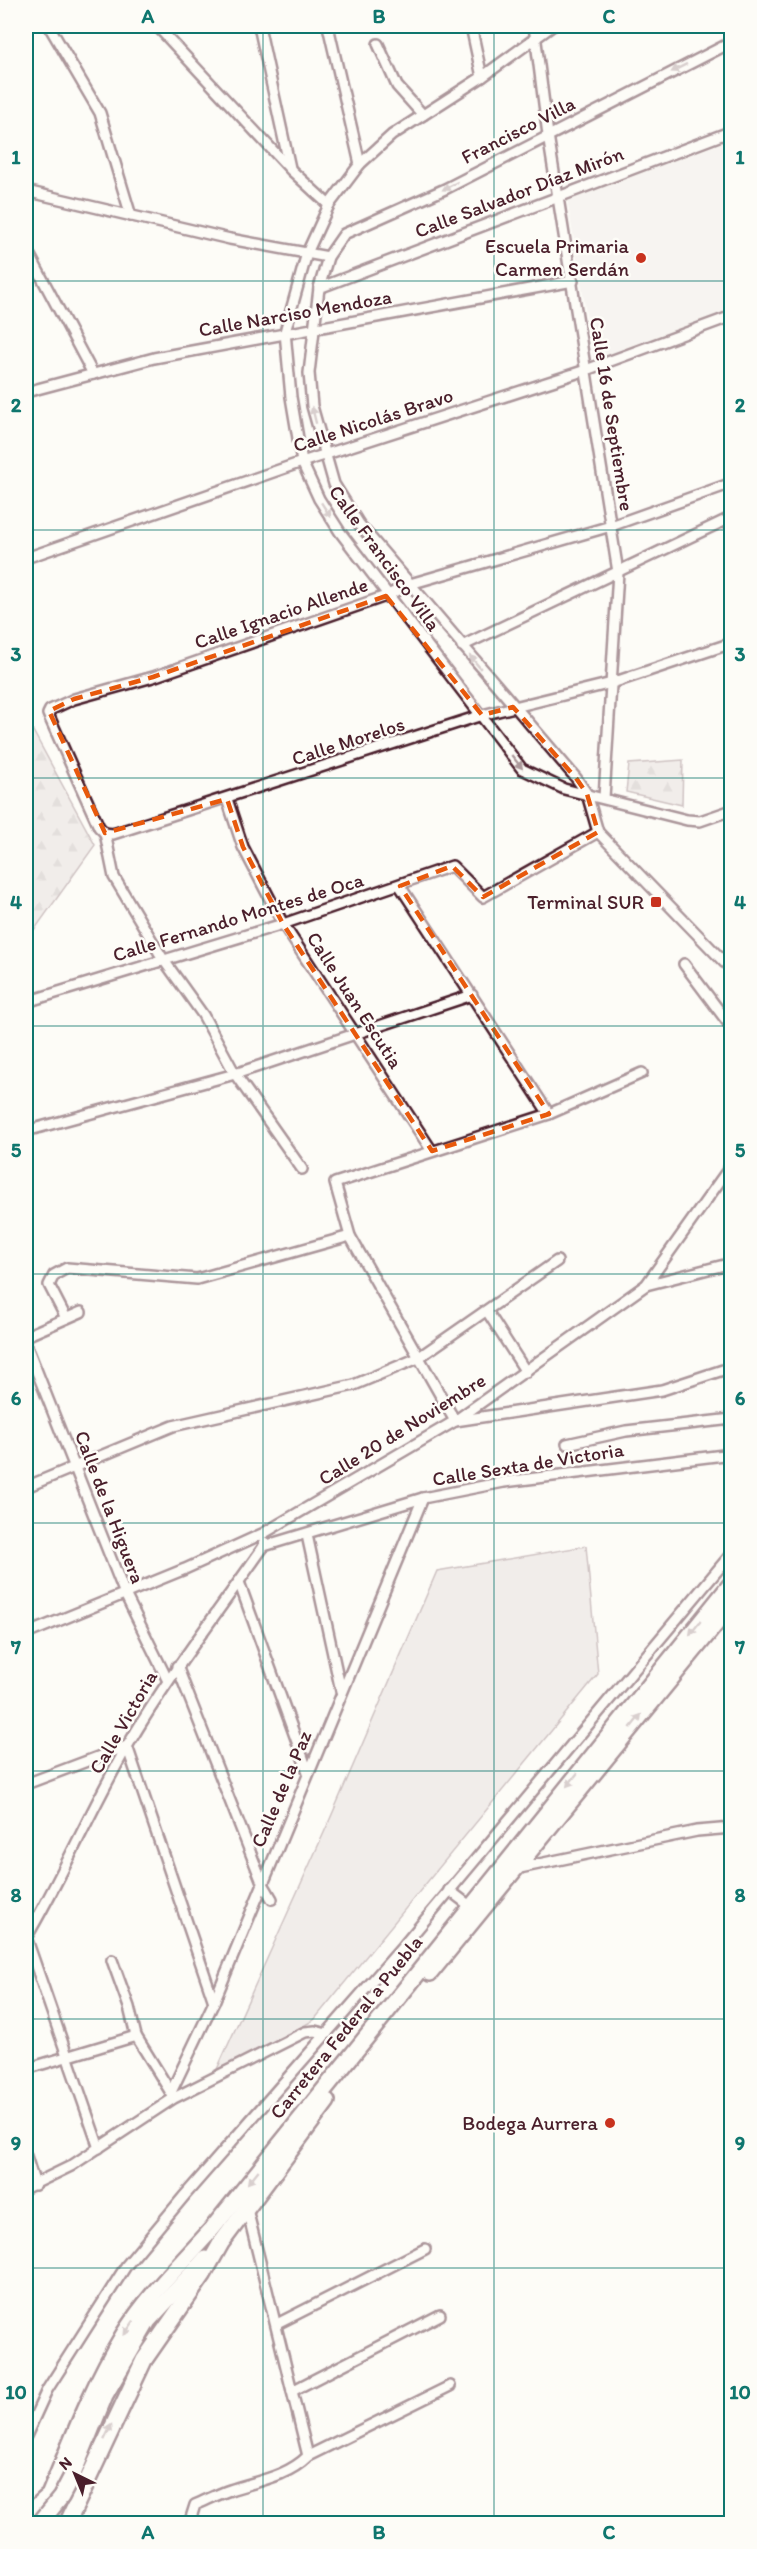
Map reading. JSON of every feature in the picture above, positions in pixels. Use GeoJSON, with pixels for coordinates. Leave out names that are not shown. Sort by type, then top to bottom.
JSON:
{"type":"FeatureCollection","features":[{"type":"Feature","properties":{"kind":"main road","name":"Carretera Federal a Puebla"},"geometry":{"type":"LineString","coordinates":[[40,2519],[98,2380],[125,2332],[153,2294],[242,2202],[345,2078],[732,1583]]}},
{"type":"Feature","properties":{"kind":"main road","name":"Carretera Federal a Puebla"},"geometry":{"type":"LineString","coordinates":[[66,2523],[144,2360],[203,2275],[242,2202],[470,1906],[510,1866],[732,1604]]}},
{"type":"Feature","properties":{"kind":"main road"},"geometry":{"type":"LineString","coordinates":[[53,2523],[40,2519],[61,2497],[73,2474],[105,2395],[148,2321],[221,2243]]}},
{"type":"Feature","properties":{"kind":"main road"},"geometry":{"type":"LineString","coordinates":[[26,2516],[49,2496],[61,2491],[71,2497],[75,2505]]}},
{"type":"Feature","properties":{"kind":"street"},"geometry":{"type":"LineString","coordinates":[[50,26],[100,113],[132,216]]}},
{"type":"Feature","properties":{"kind":"street"},"geometry":{"type":"LineString","coordinates":[[157,26],[291,170],[329,205]]}},
{"type":"Feature","properties":{"kind":"street"},"geometry":{"type":"LineString","coordinates":[[259,26],[291,170]]}},
{"type":"Feature","properties":{"kind":"street"},"geometry":{"type":"LineString","coordinates":[[328,26],[360,164]]}},
{"type":"Feature","properties":{"kind":"street"},"geometry":{"type":"LineString","coordinates":[[471,26],[482,77]]}},
{"type":"Feature","properties":{"kind":"street","name":"Calle 16 de Septiembre"},"geometry":{"type":"LineString","coordinates":[[534,26],[548,135],[618,572],[604,798]]}},
{"type":"Feature","properties":{"kind":"street","name":"Calle Francisco Villa"},"geometry":{"type":"LineString","coordinates":[[552,26],[482,77],[392,135],[360,164],[329,205],[307,253],[285,332],[291,397],[302,462],[319,499],[386,596],[482,715],[522,769],[564,789],[694,821],[732,810]]}},
{"type":"Feature","properties":{"kind":"street","name":"Francisco Villa"},"geometry":{"type":"LineString","coordinates":[[328,257],[344,234],[445,189],[732,42]]}},
{"type":"Feature","properties":{"kind":"street"},"geometry":{"type":"LineString","coordinates":[[378,44],[397,86],[423,115]]}},
{"type":"Feature","properties":{"kind":"street","name":"Calle Salvador Díaz Mirón"},"geometry":{"type":"LineString","coordinates":[[319,288],[732,131]]}},
{"type":"Feature","properties":{"kind":"street"},"geometry":{"type":"LineString","coordinates":[[26,191],[230,239],[328,257]]}},
{"type":"Feature","properties":{"kind":"street"},"geometry":{"type":"LineString","coordinates":[[26,248],[93,374]]}},
{"type":"Feature","properties":{"kind":"street","name":"Calle Francisco Villa"},"geometry":{"type":"LineString","coordinates":[[328,257],[319,288],[309,373],[312,406],[334,484],[359,524],[576,778],[587,794]]}},
{"type":"Feature","properties":{"kind":"street","name":"Calle Narciso Mendoza"},"geometry":{"type":"LineString","coordinates":[[26,392],[154,358],[285,332],[573,282]]}},
{"type":"Feature","properties":{"kind":"street","name":"Calle Nicolás Bravo"},"geometry":{"type":"LineString","coordinates":[[26,558],[302,462],[586,370],[732,315]]}},
{"type":"Feature","properties":{"kind":"street","name":"Calle Ignacio Allende"},"geometry":{"type":"LineString","coordinates":[[105,833],[99,827],[49,711],[74,699],[153,677],[386,596],[410,584],[611,526],[732,483]]}},
{"type":"Feature","properties":{"kind":"street"},"geometry":{"type":"LineString","coordinates":[[462,646],[732,517]]}},
{"type":"Feature","properties":{"kind":"street","name":"Calle Morelos"},"geometry":{"type":"LineString","coordinates":[[105,833],[112,834],[206,802],[227,799],[482,715],[612,683],[732,643]]}},
{"type":"Feature","properties":{"kind":"street"},"geometry":{"type":"LineString","coordinates":[[587,794],[598,832],[725,963],[732,963]]}},
{"type":"Feature","properties":{"kind":"street","name":"Calle Juan Escutia"},"geometry":{"type":"LineString","coordinates":[[227,799],[243,847],[283,924],[432,1151]]}},
{"type":"Feature","properties":{"kind":"street","name":"Calle Fernando Montes de Oca"},"geometry":{"type":"LineString","coordinates":[[29,1001],[283,924],[400,886],[452,866],[483,897],[598,832]]}},
{"type":"Feature","properties":{"kind":"street"},"geometry":{"type":"LineString","coordinates":[[105,833],[114,877],[163,959],[203,1015],[234,1074],[302,1169]]}},
{"type":"Feature","properties":{"kind":"street"},"geometry":{"type":"LineString","coordinates":[[400,886],[549,1114]]}},
{"type":"Feature","properties":{"kind":"street"},"geometry":{"type":"LineString","coordinates":[[684,964],[732,1028]]}},
{"type":"Feature","properties":{"kind":"street"},"geometry":{"type":"LineString","coordinates":[[26,984],[29,1001]]}},
{"type":"Feature","properties":{"kind":"street"},"geometry":{"type":"LineString","coordinates":[[26,1131],[234,1074],[472,996]]}},
{"type":"Feature","properties":{"kind":"street"},"geometry":{"type":"LineString","coordinates":[[642,1073],[549,1114],[335,1183],[350,1236],[454,1421],[662,1390],[732,1367]]}},
{"type":"Feature","properties":{"kind":"street","name":"Calle 20 de Noviembre"},"geometry":{"type":"LineString","coordinates":[[26,1634],[125,1594],[264,1533],[454,1421],[646,1286],[732,1164]]}},
{"type":"Feature","properties":{"kind":"street"},"geometry":{"type":"LineString","coordinates":[[66,1318],[49,1285],[54,1275],[68,1268],[197,1279],[350,1236]]}},
{"type":"Feature","properties":{"kind":"street"},"geometry":{"type":"LineString","coordinates":[[26,1487],[172,1426],[354,1384],[418,1358],[557,1261]]}},
{"type":"Feature","properties":{"kind":"street"},"geometry":{"type":"LineString","coordinates":[[646,1286],[732,1263]]}},
{"type":"Feature","properties":{"kind":"street"},"geometry":{"type":"LineString","coordinates":[[487,1311],[526,1372]]}},
{"type":"Feature","properties":{"kind":"street"},"geometry":{"type":"LineString","coordinates":[[26,1336],[81,1312]]}},
{"type":"Feature","properties":{"kind":"street","name":"Calle de la Higuera"},"geometry":{"type":"LineString","coordinates":[[26,1344],[125,1594],[168,1681]]}},
{"type":"Feature","properties":{"kind":"street"},"geometry":{"type":"LineString","coordinates":[[567,1444],[626,1431],[732,1419]]}},
{"type":"Feature","properties":{"kind":"street","name":"Calle Sexta de Victoria"},"geometry":{"type":"LineString","coordinates":[[264,1546],[307,1535],[423,1498],[504,1482],[732,1454]]}},
{"type":"Feature","properties":{"kind":"street","name":"Calle de la Paz"},"geometry":{"type":"LineString","coordinates":[[172,2095],[214,2002],[423,1498]]}},
{"type":"Feature","properties":{"kind":"street"},"geometry":{"type":"LineString","coordinates":[[264,1533],[264,1546]]}},
{"type":"Feature","properties":{"kind":"street"},"geometry":{"type":"LineString","coordinates":[[307,1535],[342,1692]]}},
{"type":"Feature","properties":{"kind":"street","name":"Calle Victoria"},"geometry":{"type":"LineString","coordinates":[[26,1937],[127,1746],[177,1666],[264,1546]]}},
{"type":"Feature","properties":{"kind":"street"},"geometry":{"type":"LineString","coordinates":[[26,2436],[47,2390],[126,2266],[184,2195],[327,2034],[732,1553]]}},
{"type":"Feature","properties":{"kind":"street"},"geometry":{"type":"LineString","coordinates":[[239,1582],[308,1772]]}},
{"type":"Feature","properties":{"kind":"street"},"geometry":{"type":"LineString","coordinates":[[177,1666],[262,1882],[272,1899]]}},
{"type":"Feature","properties":{"kind":"street"},"geometry":{"type":"LineString","coordinates":[[26,1784],[127,1746],[214,2002]]}},
{"type":"Feature","properties":{"kind":"street"},"geometry":{"type":"LineString","coordinates":[[510,1866],[697,1831],[732,1828]]}},
{"type":"Feature","properties":{"kind":"street"},"geometry":{"type":"LineString","coordinates":[[449,1890],[470,1906]]}},
{"type":"Feature","properties":{"kind":"street"},"geometry":{"type":"LineString","coordinates":[[26,1937],[99,2148]]}},
{"type":"Feature","properties":{"kind":"street"},"geometry":{"type":"LineString","coordinates":[[112,1960],[129,2007],[136,2036],[172,2095]]}},
{"type":"Feature","properties":{"kind":"street"},"geometry":{"type":"LineString","coordinates":[[26,2188],[99,2148],[172,2095],[304,2032],[315,2031],[327,2034]]}},
{"type":"Feature","properties":{"kind":"street"},"geometry":{"type":"LineString","coordinates":[[26,2069],[136,2036]]}},
{"type":"Feature","properties":{"kind":"street"},"geometry":{"type":"LineString","coordinates":[[26,2156],[35,2185]]}},
{"type":"Feature","properties":{"kind":"street"},"geometry":{"type":"LineString","coordinates":[[242,2202],[277,2324],[308,2456]]}},
{"type":"Feature","properties":{"kind":"street"},"geometry":{"type":"LineString","coordinates":[[277,2324],[425,2249]]}},
{"type":"Feature","properties":{"kind":"street"},"geometry":{"type":"LineString","coordinates":[[292,2391],[440,2315]]}},
{"type":"Feature","properties":{"kind":"street"},"geometry":{"type":"LineString","coordinates":[[189,2523],[195,2505],[228,2490],[272,2478],[301,2463],[308,2456],[450,2385]]}},
{"type":"Feature","properties":{"kind":"highlighted area"},"geometry":{"type":"Polygon","coordinates":[[[386,596],[482,715],[513,707],[576,778],[587,794],[598,832],[483,897],[452,866],[400,886],[549,1114],[432,1151],[283,924],[243,847],[227,799],[105,833],[49,711],[74,699],[153,677],[386,596]]]}},
{"type":"Feature","properties":{"kind":"shaded area","name":"Escuela Primaria Carmen Serdán"},"geometry":{"type":"Polygon","coordinates":[[[731,140],[731,312],[594,361],[567,199],[731,140]]]}},
{"type":"Feature","properties":{"kind":"green space"},"geometry":{"type":"Polygon","coordinates":[[[26,718],[95,845],[35,929],[26,933],[26,718]]]}},
{"type":"Feature","properties":{"kind":"green space"},"geometry":{"type":"Polygon","coordinates":[[[683,760],[682,805],[626,792],[629,764],[683,760]]]}},
{"type":"Feature","properties":{"kind":"green space"},"geometry":{"type":"Polygon","coordinates":[[[586,1546],[598,1674],[314,2020],[214,2076],[327,1826],[437,1571],[586,1546]]]}},
{"type":"Feature","properties":{"kind":"place","name":"Escuela Primaria Carmen Serdán"},"geometry":{"type":"Point","coordinates":[641,258]}},
{"type":"Feature","properties":{"kind":"place","name":"Terminal SUR"},"geometry":{"type":"Point","coordinates":[656,902]}},
{"type":"Feature","properties":{"kind":"place","name":"Bodega Aurrera"},"geometry":{"type":"Point","coordinates":[610,2123]}}]}
